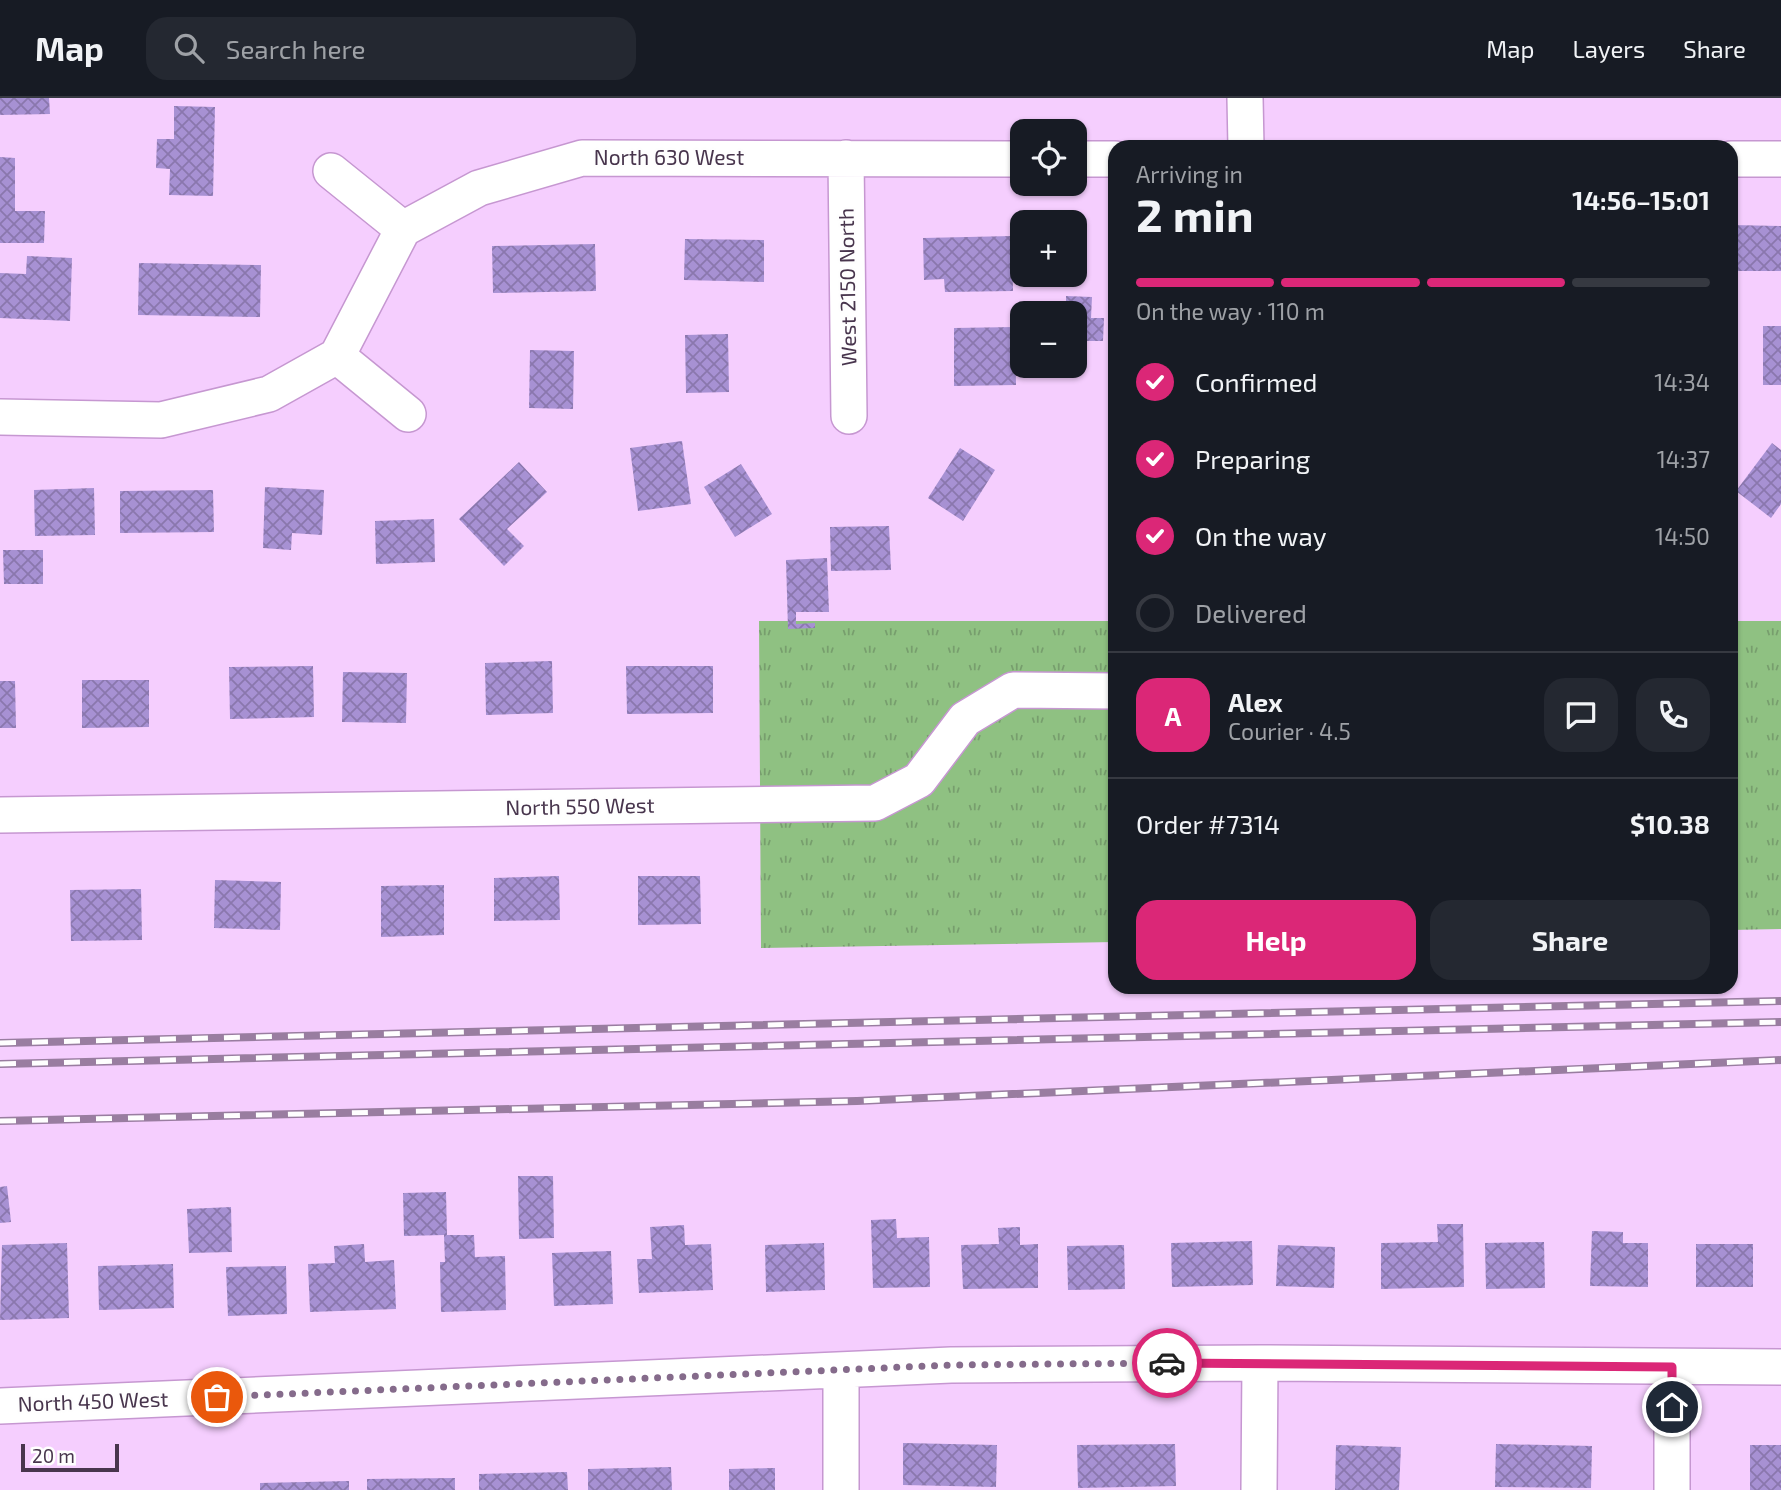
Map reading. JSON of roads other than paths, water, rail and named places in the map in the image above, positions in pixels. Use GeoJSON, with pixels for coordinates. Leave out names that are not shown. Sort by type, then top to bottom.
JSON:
{"type":"FeatureCollection","features":[{"type":"Feature","properties":{"kind":"street"},"geometry":{"type":"LineString","coordinates":[[1245,98],[1246,140]]}},
{"type":"Feature","properties":{"kind":"street","name":"North 630 West"},"geometry":{"type":"LineString","coordinates":[[403,229],[478,188],[582,158],[1010,159]]}},
{"type":"Feature","properties":{"kind":"street","name":"West 2150 North"},"geometry":{"type":"LineString","coordinates":[[846,158],[849,416]]}},
{"type":"Feature","properties":{"kind":"street"},"geometry":{"type":"LineString","coordinates":[[1087,159],[1108,159]]}},
{"type":"Feature","properties":{"kind":"street"},"geometry":{"type":"LineString","coordinates":[[1738,159],[1781,159]]}},
{"type":"Feature","properties":{"kind":"street"},"geometry":{"type":"LineString","coordinates":[[0,417],[161,420],[269,394],[337,356],[403,229],[331,171]]}},
{"type":"Feature","properties":{"kind":"street"},"geometry":{"type":"LineString","coordinates":[[337,356],[408,414]]}},
{"type":"Feature","properties":{"kind":"street","name":"North 550 West"},"geometry":{"type":"LineString","coordinates":[[0,815],[875,803],[919,780],[965,719],[1013,690],[1108,691]]}},
{"type":"Feature","properties":{"kind":"street"},"geometry":{"type":"LineString","coordinates":[[1259,1490],[1260,1363]]}},
{"type":"Feature","properties":{"kind":"street","name":"North 450 West"},"geometry":{"type":"LineString","coordinates":[[0,1406],[951,1365],[1260,1363],[1781,1367]]}},
{"type":"Feature","properties":{"kind":"street"},"geometry":{"type":"LineString","coordinates":[[1672,1367],[1672,1490]]}},
{"type":"Feature","properties":{"kind":"street"},"geometry":{"type":"LineString","coordinates":[[841,1370],[841,1490]]}},
{"type":"Feature","properties":{"kind":"railway"},"geometry":{"type":"LineString","coordinates":[[0,1043],[1781,1001]]}},
{"type":"Feature","properties":{"kind":"railway"},"geometry":{"type":"LineString","coordinates":[[0,1064],[1781,1022]]}},
{"type":"Feature","properties":{"kind":"railway"},"geometry":{"type":"LineString","coordinates":[[0,1121],[857,1101],[1781,1060]]}}]}
